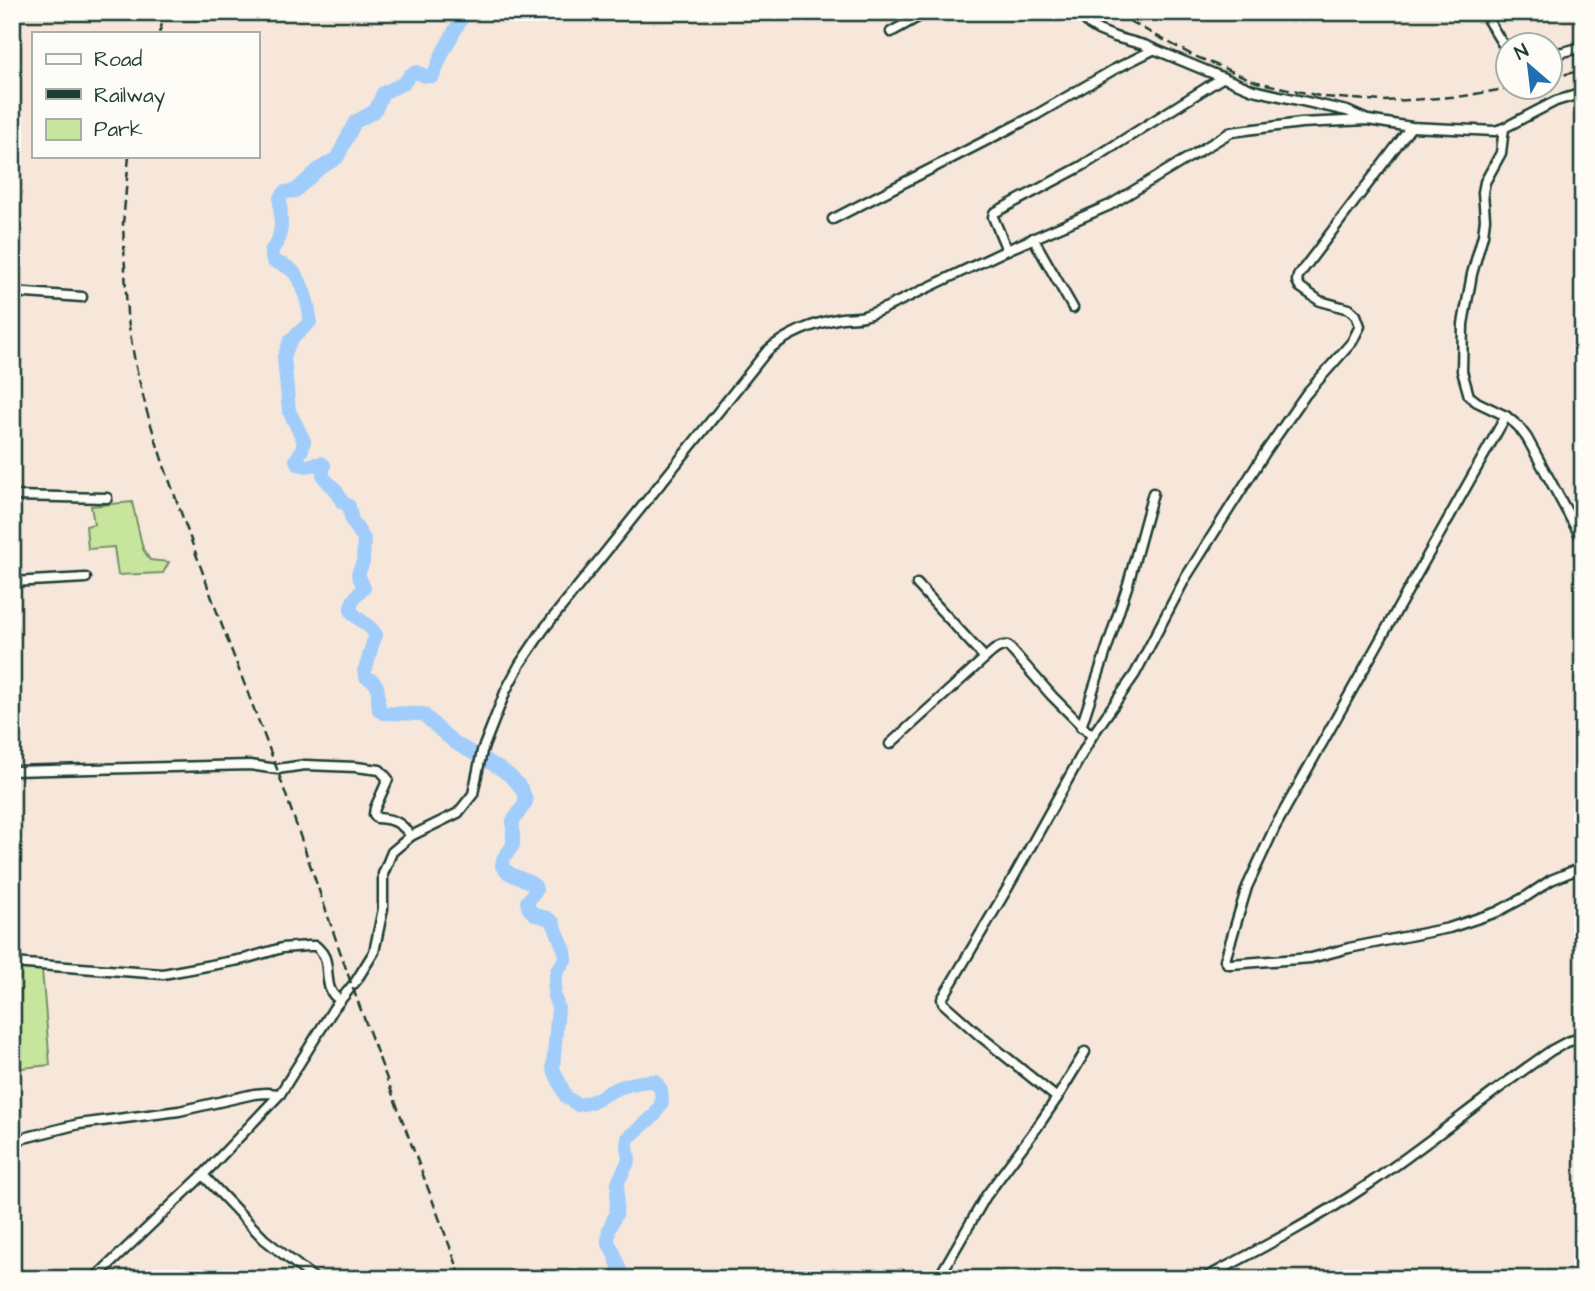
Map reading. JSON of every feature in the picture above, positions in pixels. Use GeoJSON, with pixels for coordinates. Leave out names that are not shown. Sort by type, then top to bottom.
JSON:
{"type":"FeatureCollection","features":[{"type":"Feature","properties":{"kind":"street"},"geometry":{"type":"LineString","coordinates":[[891,32],[927,12]]}},
{"type":"Feature","properties":{"kind":"street"},"geometry":{"type":"LineString","coordinates":[[1078,12],[1098,30],[1144,45],[1253,90],[1347,111],[1368,120]]}},
{"type":"Feature","properties":{"kind":"street"},"geometry":{"type":"LineString","coordinates":[[1483,12],[1495,32]]}},
{"type":"Feature","properties":{"kind":"street"},"geometry":{"type":"LineString","coordinates":[[1564,52],[1583,47]]}},
{"type":"Feature","properties":{"kind":"street"},"geometry":{"type":"LineString","coordinates":[[833,219],[1153,50]]}},
{"type":"Feature","properties":{"kind":"street"},"geometry":{"type":"LineString","coordinates":[[1007,250],[993,217],[994,213],[1082,166],[1222,78]]}},
{"type":"Feature","properties":{"kind":"street"},"geometry":{"type":"LineString","coordinates":[[93,1279],[203,1175],[280,1094],[374,952],[380,928],[383,874],[392,852],[411,836],[458,813],[473,794],[481,755],[506,690],[520,664],[543,630],[767,351],[780,340],[816,325],[864,316],[885,308],[1110,205],[1231,132],[1301,123],[1368,120],[1411,127],[1495,131],[1556,102],[1583,93]]}},
{"type":"Feature","properties":{"kind":"street"},"geometry":{"type":"LineString","coordinates":[[1057,1098],[979,1035],[943,1003],[942,999],[1092,736],[1135,674],[1186,577],[1266,451],[1306,394],[1352,342],[1360,326],[1356,315],[1349,309],[1320,301],[1300,287],[1298,276],[1411,127]]}},
{"type":"Feature","properties":{"kind":"street"},"geometry":{"type":"LineString","coordinates":[[1504,128],[1501,153],[1485,182],[1483,192],[1485,219],[1463,324],[1462,371],[1469,396],[1518,425],[1583,541]]}},
{"type":"Feature","properties":{"kind":"street"},"geometry":{"type":"LineString","coordinates":[[1033,238],[1073,308]]}},
{"type":"Feature","properties":{"kind":"street"},"geometry":{"type":"LineString","coordinates":[[12,292],[82,297]]}},
{"type":"Feature","properties":{"kind":"street"},"geometry":{"type":"LineString","coordinates":[[1506,416],[1275,827],[1247,887],[1224,960],[1231,964],[1311,958],[1449,928],[1497,912],[1541,885],[1583,867]]}},
{"type":"Feature","properties":{"kind":"street"},"geometry":{"type":"LineString","coordinates":[[1081,727],[1128,584],[1153,493]]}},
{"type":"Feature","properties":{"kind":"street"},"geometry":{"type":"LineString","coordinates":[[12,496],[107,498]]}},
{"type":"Feature","properties":{"kind":"street"},"geometry":{"type":"LineString","coordinates":[[12,583],[86,578]]}},
{"type":"Feature","properties":{"kind":"street"},"geometry":{"type":"LineString","coordinates":[[917,584],[985,658]]}},
{"type":"Feature","properties":{"kind":"street"},"geometry":{"type":"LineString","coordinates":[[890,744],[1000,646],[1008,646],[1092,736]]}},
{"type":"Feature","properties":{"kind":"street"},"geometry":{"type":"LineString","coordinates":[[12,771],[250,765],[277,769],[305,765],[380,770],[388,779],[374,814],[377,818],[388,818],[400,824],[411,836]]}},
{"type":"Feature","properties":{"kind":"street"},"geometry":{"type":"LineString","coordinates":[[12,963],[163,974],[282,948],[316,946],[326,962],[330,990],[333,996],[340,1000]]}},
{"type":"Feature","properties":{"kind":"street"},"geometry":{"type":"LineString","coordinates":[[1203,1279],[1270,1244],[1364,1187],[1552,1049],[1583,1037]]}},
{"type":"Feature","properties":{"kind":"street"},"geometry":{"type":"LineString","coordinates":[[938,1279],[986,1196],[1038,1126],[1084,1052]]}},
{"type":"Feature","properties":{"kind":"street"},"geometry":{"type":"LineString","coordinates":[[12,1141],[79,1124],[179,1111],[254,1094],[280,1094]]}},
{"type":"Feature","properties":{"kind":"street"},"geometry":{"type":"LineString","coordinates":[[203,1175],[264,1239],[315,1279]]}},
{"type":"Feature","properties":{"kind":"green space"},"geometry":{"type":"Polygon","coordinates":[[[132,502],[143,549],[150,560],[169,562],[163,573],[118,575],[114,547],[88,549],[86,526],[94,524],[91,506],[132,502]]]}},
{"type":"Feature","properties":{"kind":"green space"},"geometry":{"type":"Polygon","coordinates":[[[12,969],[42,969],[50,1065],[12,1069],[12,969]]]}},
{"type":"Feature","properties":{"kind":"waterway"},"geometry":{"type":"LineString","coordinates":[[465,12],[433,76],[417,72],[410,75],[404,83],[383,93],[375,111],[355,122],[337,158],[319,169],[295,191],[285,192],[280,198],[281,227],[278,241],[271,251],[273,261],[289,268],[298,278],[307,301],[310,322],[290,341],[284,357],[289,411],[304,441],[296,460],[298,464],[324,465],[324,477],[342,502],[349,506],[352,521],[364,539],[363,562],[358,574],[364,588],[355,598],[351,610],[376,635],[364,671],[366,677],[377,686],[379,710],[383,713],[423,714],[457,744],[498,767],[517,783],[523,792],[526,802],[513,821],[513,845],[503,859],[502,866],[509,873],[535,886],[536,890],[527,902],[529,909],[553,922],[565,951],[566,958],[557,971],[555,981],[554,996],[558,1007],[553,1068],[566,1097],[578,1105],[591,1102],[621,1087],[651,1081],[655,1081],[661,1090],[662,1102],[655,1115],[628,1138],[629,1160],[618,1182],[616,1214],[609,1229],[608,1242],[623,1279]]}},
{"type":"Feature","properties":{"kind":"railway"},"geometry":{"type":"LineString","coordinates":[[159,32],[166,12]]}},
{"type":"Feature","properties":{"kind":"railway"},"geometry":{"type":"LineString","coordinates":[[1118,12],[1131,22],[1192,55],[1257,82],[1324,97],[1412,100],[1494,91]]}},
{"type":"Feature","properties":{"kind":"railway"},"geometry":{"type":"LineString","coordinates":[[1564,75],[1583,70]]}},
{"type":"Feature","properties":{"kind":"railway"},"geometry":{"type":"LineString","coordinates":[[129,158],[123,224],[127,314],[147,412],[221,623],[277,769],[352,986],[462,1279]]}}]}
